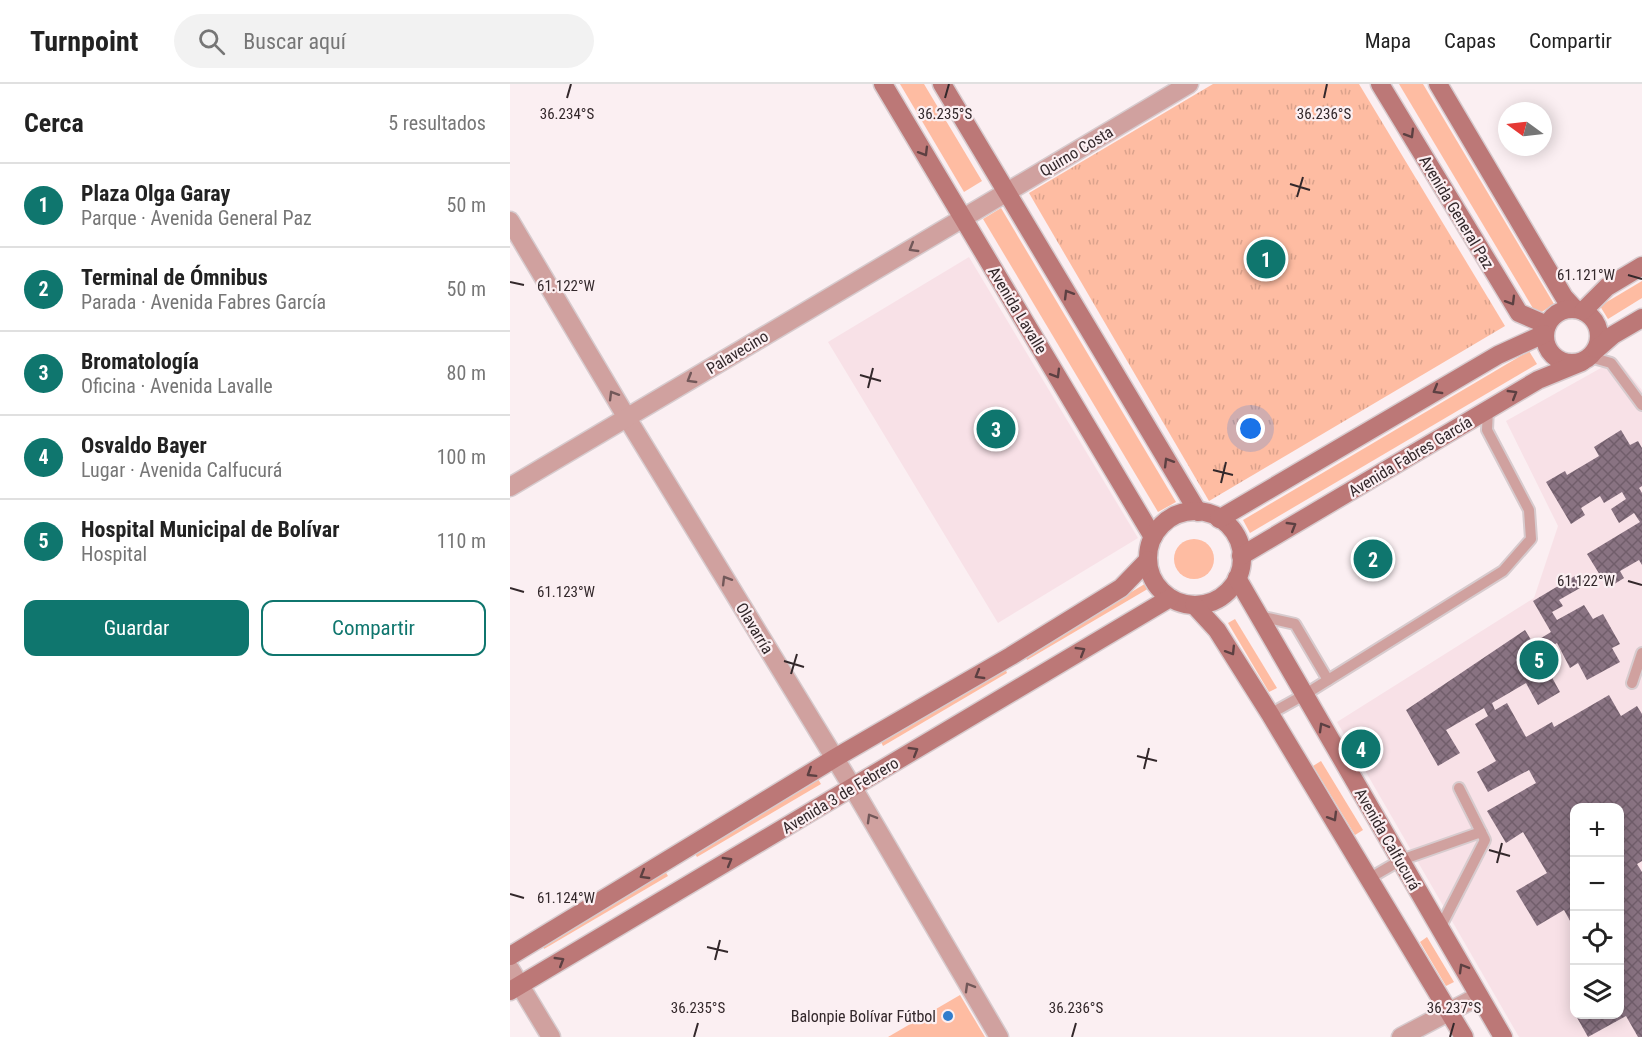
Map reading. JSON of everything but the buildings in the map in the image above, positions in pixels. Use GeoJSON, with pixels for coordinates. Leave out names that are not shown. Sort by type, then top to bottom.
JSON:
{"type":"FeatureCollection","features":[{"type":"Feature","properties":{"kind":"street","name":"Avenida Lavalle"},"geometry":{"type":"LineString","coordinates":[[883,84],[1154,537]]}},
{"type":"Feature","properties":{"kind":"street"},"geometry":{"type":"LineString","coordinates":[[942,84],[1198,512]]}},
{"type":"Feature","properties":{"kind":"street","name":"Quirno Costa"},"geometry":{"type":"LineString","coordinates":[[963,218],[1189,84]]}},
{"type":"Feature","properties":{"kind":"street","name":"Avenida General Paz"},"geometry":{"type":"LineString","coordinates":[[1380,84],[1519,313],[1546,330]]}},
{"type":"Feature","properties":{"kind":"street"},"geometry":{"type":"LineString","coordinates":[[1438,84],[1564,297],[1595,320],[1600,335],[1590,356],[1563,363],[1549,352],[1546,330]]}},
{"type":"Feature","properties":{"kind":"street","name":"Palavecino"},"geometry":{"type":"LineString","coordinates":[[510,487],[963,218]]}},
{"type":"Feature","properties":{"kind":"street","name":"Olavarría"},"geometry":{"type":"LineString","coordinates":[[510,221],[853,788],[999,1037]]}},
{"type":"Feature","properties":{"kind":"street"},"geometry":{"type":"LineString","coordinates":[[1219,519],[1497,355],[1546,330],[1558,312],[1566,309],[1579,310],[1607,287],[1642,266]]}},
{"type":"Feature","properties":{"kind":"street","name":"Avenida Fabres García"},"geometry":{"type":"LineString","coordinates":[[1241,556],[1538,380],[1590,356],[1613,335],[1642,318]]}},
{"type":"Feature","properties":{"kind":"street"},"geometry":{"type":"LineString","coordinates":[[1185,512],[1198,512],[1219,519],[1229,526],[1238,540],[1241,556],[1237,578],[1222,597],[1209,603],[1194,606],[1179,603],[1155,585],[1149,571],[1148,560],[1151,541],[1158,528],[1171,518],[1185,512]]}},
{"type":"Feature","properties":{"kind":"street","name":"Avenida 3 de Febrero"},"geometry":{"type":"LineString","coordinates":[[510,956],[835,758],[1011,656],[1121,588],[1148,560]]}},
{"type":"Feature","properties":{"kind":"street","name":"Avenida Calfucurá"},"geometry":{"type":"LineString","coordinates":[[1237,578],[1503,1037]]}},
{"type":"Feature","properties":{"kind":"street","name":"Avenida 3 de Febrero"},"geometry":{"type":"LineString","coordinates":[[513,982],[695,881],[1170,598]]}},
{"type":"Feature","properties":{"kind":"street"},"geometry":{"type":"LineString","coordinates":[[1194,606],[1217,630],[1270,714],[1464,1037]]}},
{"type":"Feature","properties":{"kind":"street"},"geometry":{"type":"LineString","coordinates":[[1011,656],[1028,683]]}},
{"type":"Feature","properties":{"kind":"street"},"geometry":{"type":"LineString","coordinates":[[679,854],[695,881]]}},
{"type":"Feature","properties":{"kind":"street"},"geometry":{"type":"LineString","coordinates":[[513,982],[551,1037]]}},
{"type":"Feature","properties":{"kind":"street"},"geometry":{"type":"LineString","coordinates":[[1401,1037],[1448,1010],[1479,996]]}},
{"type":"Feature","properties":{"kind":"lane"},"geometry":{"type":"LineString","coordinates":[[1590,356],[1611,363],[1642,405]]}},
{"type":"Feature","properties":{"kind":"lane"},"geometry":{"type":"LineString","coordinates":[[1270,714],[1503,571],[1531,539],[1529,510],[1487,430],[1488,409]]}},
{"type":"Feature","properties":{"kind":"lane"},"geometry":{"type":"LineString","coordinates":[[1259,616],[1295,624],[1328,680]]}},
{"type":"Feature","properties":{"kind":"lane"},"geometry":{"type":"LineString","coordinates":[[1632,683],[1642,653]]}},
{"type":"Feature","properties":{"kind":"lane"},"geometry":{"type":"LineString","coordinates":[[1440,928],[1485,840],[1459,788]]}},
{"type":"Feature","properties":{"kind":"lane"},"geometry":{"type":"LineString","coordinates":[[1370,878],[1401,860],[1481,832]]}},
{"type":"Feature","properties":{"kind":"shaded area"},"geometry":{"type":"Polygon","coordinates":[[[969,257],[1138,538],[998,623],[828,342],[969,257]]]}},
{"type":"Feature","properties":{"kind":"shaded area"},"geometry":{"type":"Polygon","coordinates":[[[1617,359],[1642,390],[1642,1037],[1519,1037],[1337,722],[1534,598],[1558,526],[1506,421],[1617,359]]]}},
{"type":"Feature","properties":{"kind":"green space"},"geometry":{"type":"Polygon","coordinates":[[[900,84],[924,84],[982,181],[964,192],[900,84]]]}},
{"type":"Feature","properties":{"kind":"green space"},"geometry":{"type":"Polygon","coordinates":[[[1213,84],[1359,84],[1505,326],[1209,501],[1029,193],[1213,84]]]}},
{"type":"Feature","properties":{"kind":"green space"},"geometry":{"type":"Polygon","coordinates":[[[1399,84],[1423,84],[1554,304],[1537,315],[1399,84]]]}},
{"type":"Feature","properties":{"kind":"green space"},"geometry":{"type":"Polygon","coordinates":[[[1001,208],[1176,502],[1158,512],[983,219],[1001,208]]]}},
{"type":"Feature","properties":{"kind":"green space"},"geometry":{"type":"Polygon","coordinates":[[[1642,281],[1642,298],[1608,319],[1600,306],[1642,281]]]}},
{"type":"Feature","properties":{"kind":"green space"},"geometry":{"type":"Polygon","coordinates":[[[1529,351],[1537,364],[1250,533],[1243,520],[1529,351]]]}},
{"type":"Feature","properties":{"kind":"green space"},"geometry":{"type":"Polygon","coordinates":[[[1194,539],[1208,545],[1214,559],[1208,573],[1194,579],[1180,573],[1174,559],[1180,545],[1194,539]]]}},
{"type":"Feature","properties":{"kind":"green space"},"geometry":{"type":"Polygon","coordinates":[[[1148,582],[1151,587],[1027,660],[1025,656],[1148,582]]]}},
{"type":"Feature","properties":{"kind":"green space"},"geometry":{"type":"Polygon","coordinates":[[[1235,619],[1277,688],[1269,692],[1228,623],[1235,619]]]}},
{"type":"Feature","properties":{"kind":"green space"},"geometry":{"type":"Polygon","coordinates":[[[1005,668],[1007,673],[883,746],[881,742],[1005,668]]]}},
{"type":"Feature","properties":{"kind":"green space"},"geometry":{"type":"Polygon","coordinates":[[[1321,761],[1363,830],[1355,835],[1313,766],[1321,761]]]}},
{"type":"Feature","properties":{"kind":"green space"},"geometry":{"type":"Polygon","coordinates":[[[818,779],[821,784],[697,857],[694,852],[818,779]]]}},
{"type":"Feature","properties":{"kind":"green space"},"geometry":{"type":"Polygon","coordinates":[[[665,871],[668,876],[544,949],[542,944],[665,871]]]}},
{"type":"Feature","properties":{"kind":"green space"},"geometry":{"type":"Polygon","coordinates":[[[1427,937],[1454,982],[1446,986],[1420,942],[1427,937]]]}},
{"type":"Feature","properties":{"kind":"green space","name":"Balonpie Bolívar Fútbol"},"geometry":{"type":"Polygon","coordinates":[[[960,995],[985,1037],[888,1037],[960,995]]]}},
{"type":"Feature","properties":{"kind":"place","name":"Plaza Olga Garay"},"geometry":{"type":"Point","coordinates":[1266,259]}},
{"type":"Feature","properties":{"kind":"place","name":"Bromatología"},"geometry":{"type":"Point","coordinates":[996,429]}},
{"type":"Feature","properties":{"kind":"place","name":"Terminal de Ómnibus"},"geometry":{"type":"Point","coordinates":[1373,559]}},
{"type":"Feature","properties":{"kind":"place","name":"Hospital Municipal de Bolívar"},"geometry":{"type":"Point","coordinates":[1539,660]}},
{"type":"Feature","properties":{"kind":"place","name":"Osvaldo Bayer"},"geometry":{"type":"Point","coordinates":[1361,749]}},
{"type":"Feature","properties":{"kind":"place","name":"Balonpie Bolívar Fútbol"},"geometry":{"type":"Point","coordinates":[948,1016]}}]}
